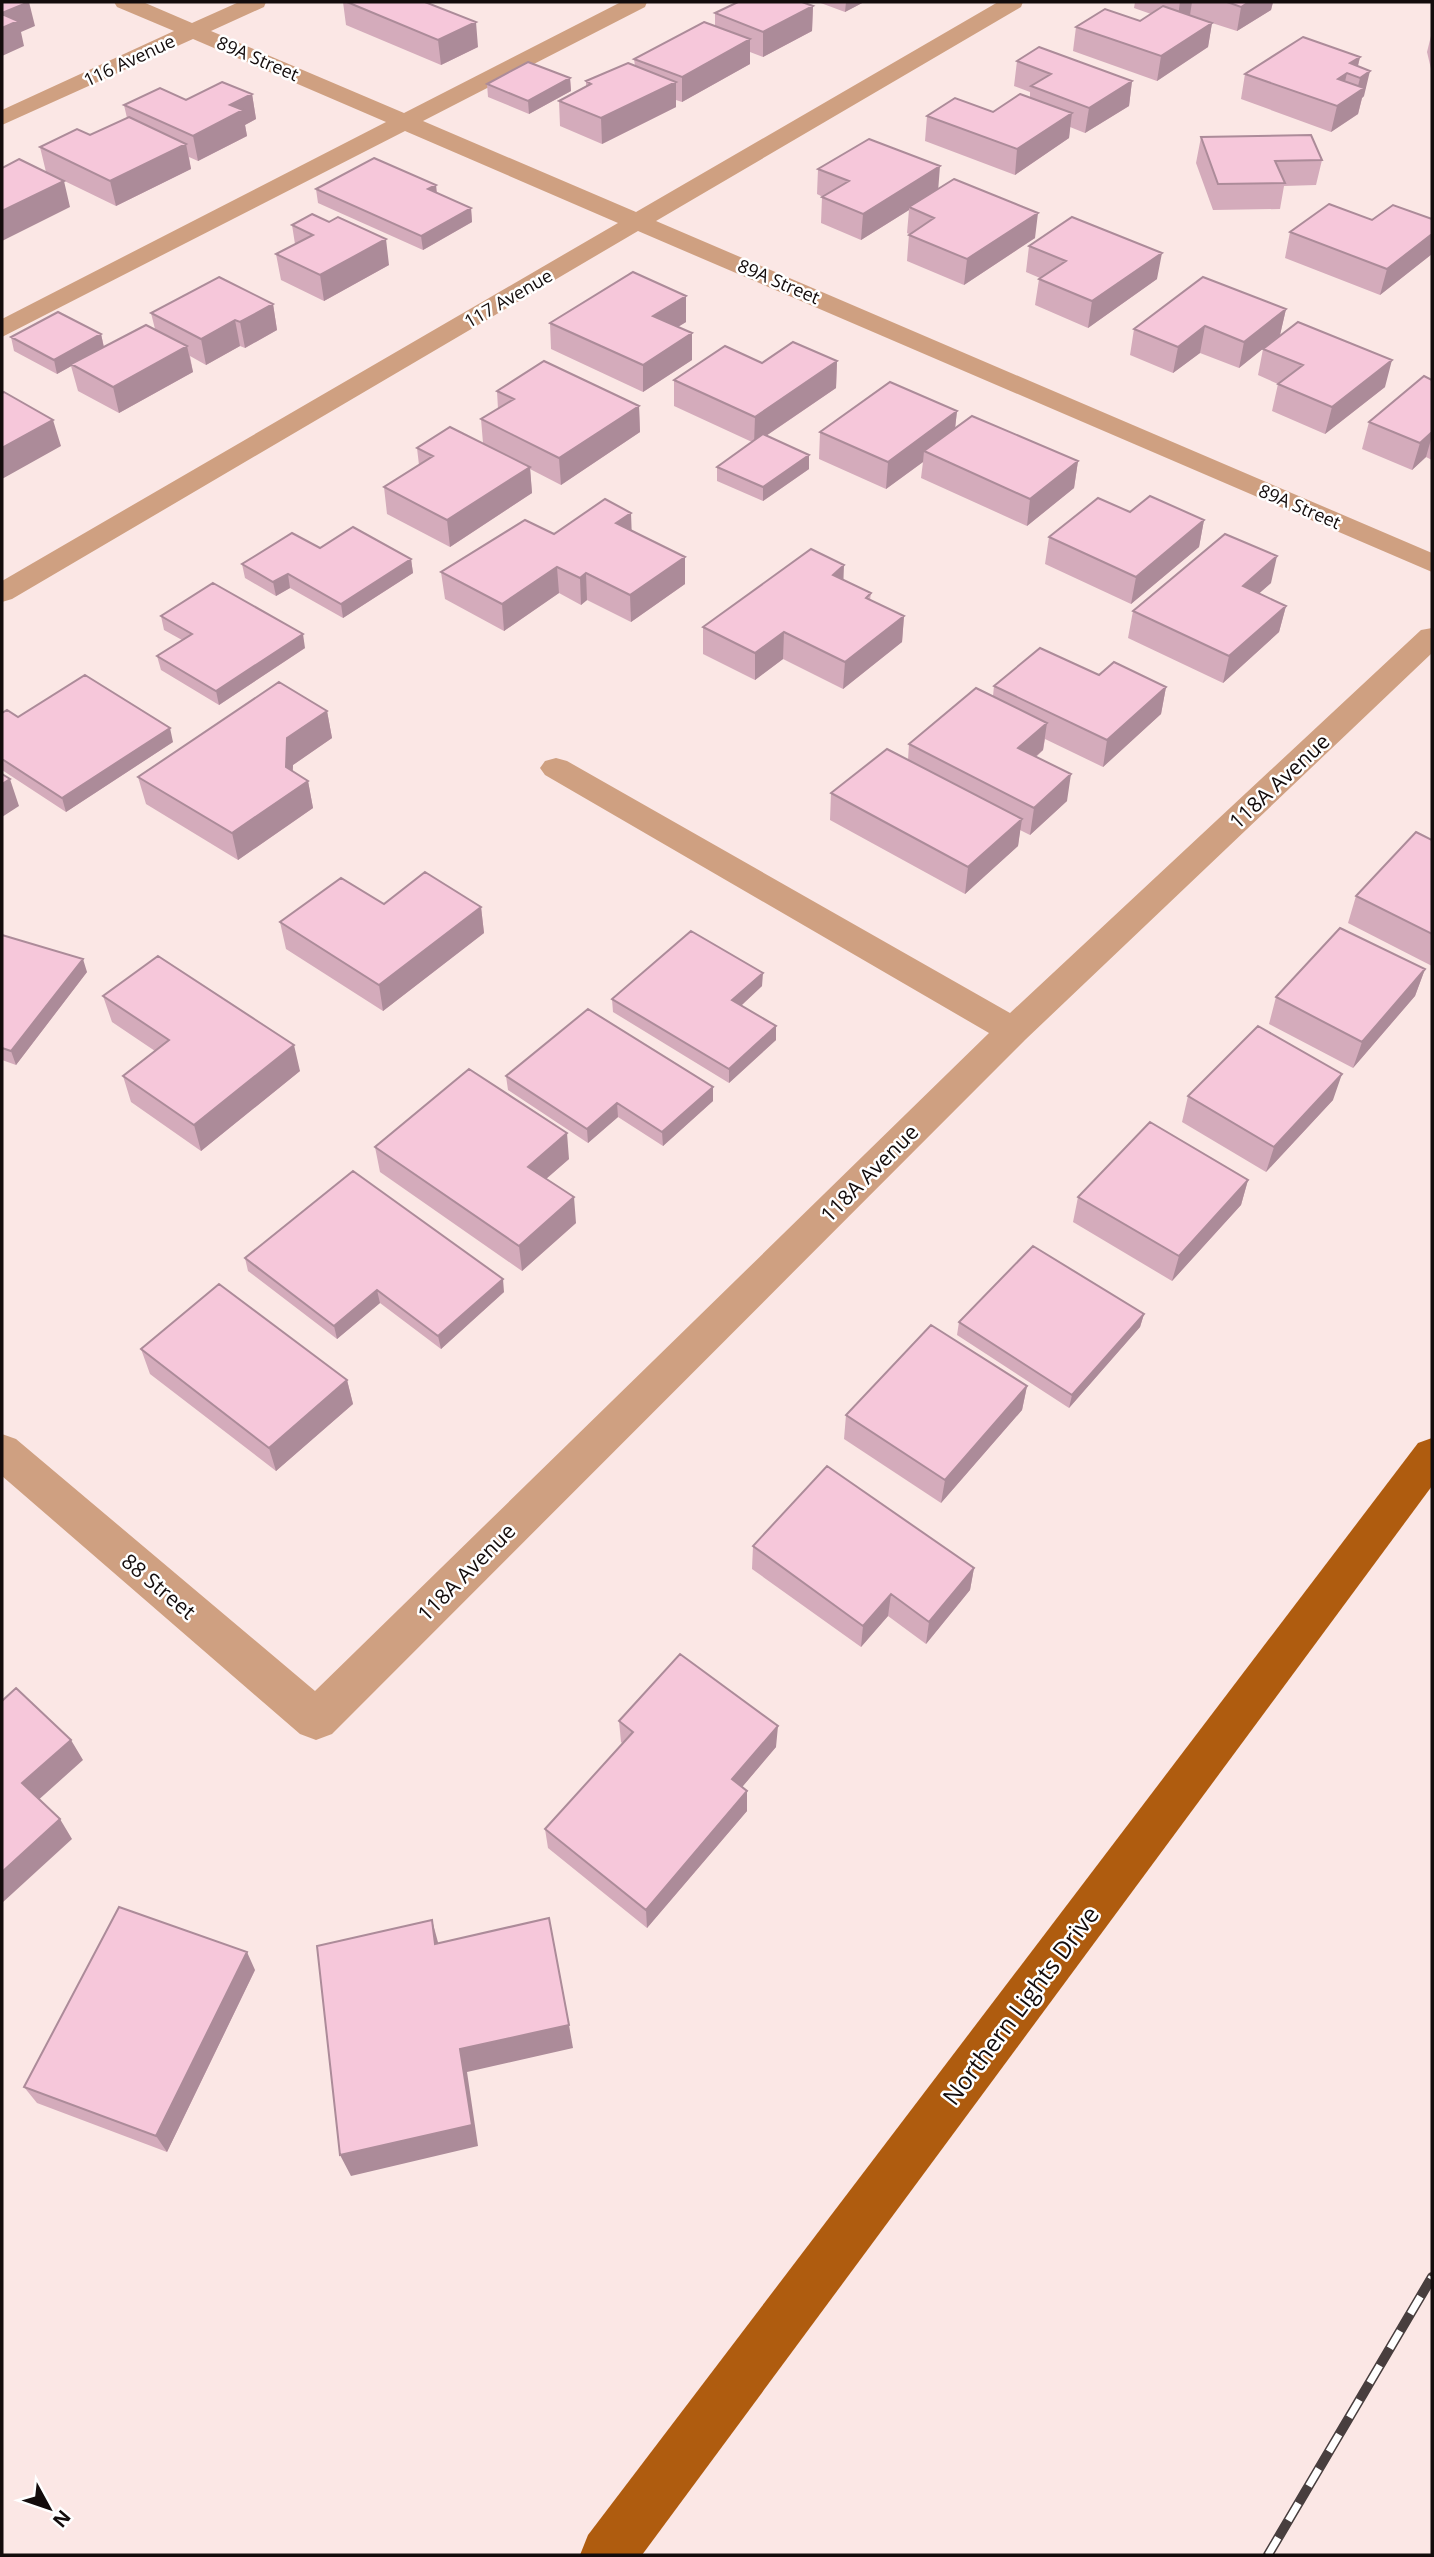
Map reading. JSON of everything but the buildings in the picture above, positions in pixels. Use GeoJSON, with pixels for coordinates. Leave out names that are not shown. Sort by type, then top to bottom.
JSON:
{"type":"FeatureCollection","features":[{"type":"Feature","properties":{"kind":"main road","name":"Northern Lights Drive"},"geometry":{"type":"LineString","coordinates":[[608,2555],[1432,1455]]}},
{"type":"Feature","properties":{"kind":"street","name":"89A Street"},"geometry":{"type":"LineString","coordinates":[[125,2],[1432,563]]}},
{"type":"Feature","properties":{"kind":"street","name":"116 Avenue"},"geometry":{"type":"LineString","coordinates":[[2,118],[256,2]]}},
{"type":"Feature","properties":{"kind":"street"},"geometry":{"type":"LineString","coordinates":[[2,329],[637,2]]}},
{"type":"Feature","properties":{"kind":"street","name":"117 Avenue"},"geometry":{"type":"LineString","coordinates":[[2,593],[1013,2]]}},
{"type":"Feature","properties":{"kind":"street","name":"118A Avenue"},"geometry":{"type":"LineString","coordinates":[[316,1720],[1013,1031],[1432,637]]}},
{"type":"Feature","properties":{"kind":"street"},"geometry":{"type":"LineString","coordinates":[[556,768],[1013,1031]]}},
{"type":"Feature","properties":{"kind":"street","name":"88 Street"},"geometry":{"type":"LineString","coordinates":[[2,1451],[316,1720]]}},
{"type":"Feature","properties":{"kind":"railway"},"geometry":{"type":"LineString","coordinates":[[1268,2555],[1432,2277]]}}]}
